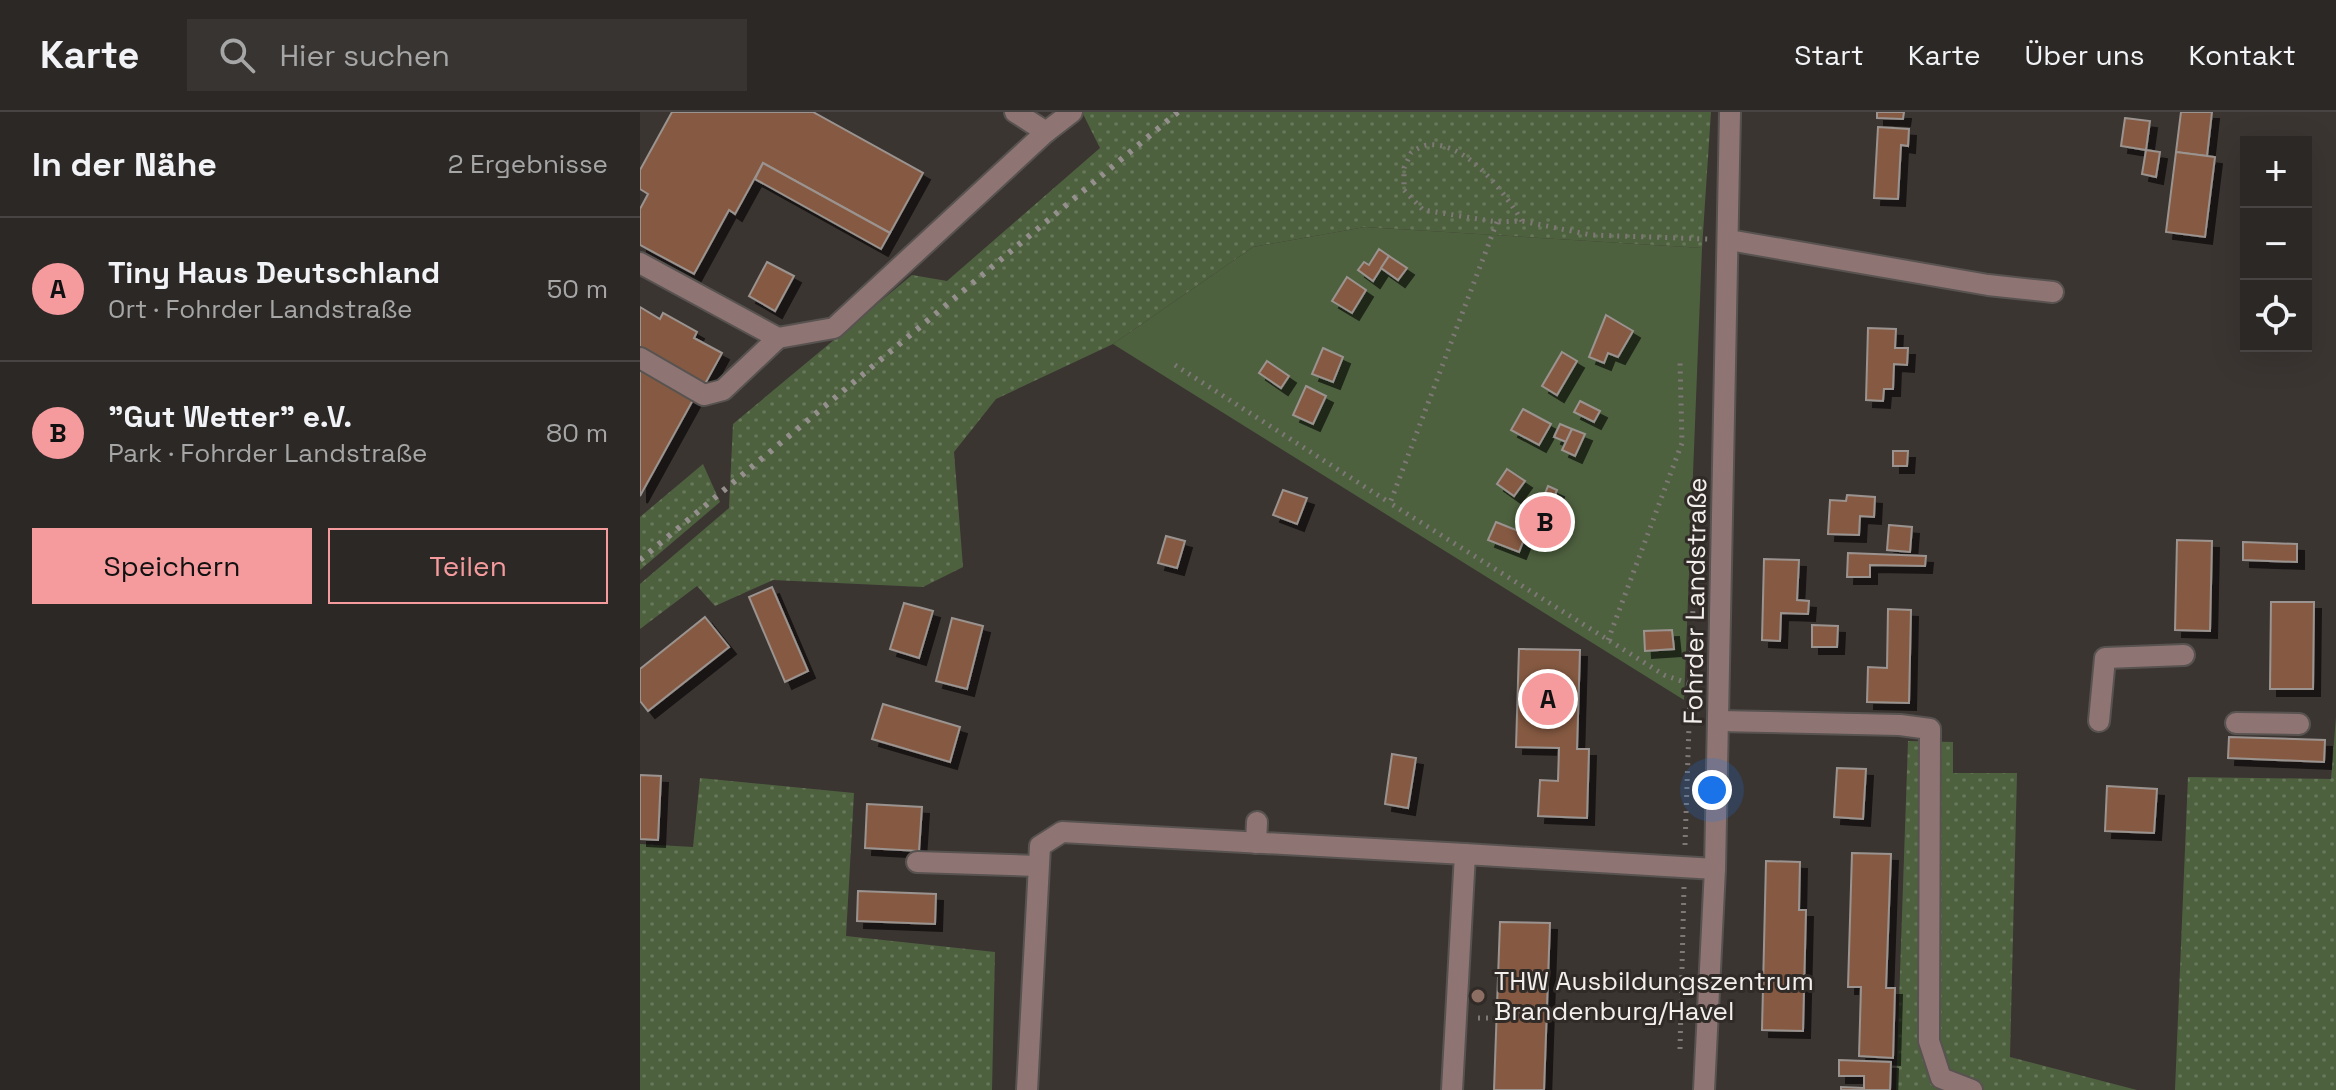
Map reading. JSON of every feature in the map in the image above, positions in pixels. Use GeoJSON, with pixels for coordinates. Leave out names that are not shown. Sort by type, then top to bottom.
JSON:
{"type":"FeatureCollection","features":[{"type":"Feature","properties":{"kind":"street"},"geometry":{"type":"LineString","coordinates":[[1015,112],[1046,132]]}},
{"type":"Feature","properties":{"kind":"street"},"geometry":{"type":"LineString","coordinates":[[640,358],[704,395],[723,390],[778,338],[834,328],[1046,132],[1072,112]]}},
{"type":"Feature","properties":{"kind":"street","name":"Fohrder Landstraße"},"geometry":{"type":"LineString","coordinates":[[1704,1090],[1715,869],[1730,112]]}},
{"type":"Feature","properties":{"kind":"street"},"geometry":{"type":"LineString","coordinates":[[1729,240],[1988,285],[2053,292]]}},
{"type":"Feature","properties":{"kind":"street"},"geometry":{"type":"LineString","coordinates":[[640,263],[778,338]]}},
{"type":"Feature","properties":{"kind":"street"},"geometry":{"type":"LineString","coordinates":[[2099,721],[2105,658],[2184,655]]}},
{"type":"Feature","properties":{"kind":"street"},"geometry":{"type":"LineString","coordinates":[[1718,721],[1900,725],[1930,729],[1929,1041],[1941,1078],[1972,1090]]}},
{"type":"Feature","properties":{"kind":"street"},"geometry":{"type":"LineString","coordinates":[[2236,723],[2299,724]]}},
{"type":"Feature","properties":{"kind":"street"},"geometry":{"type":"LineString","coordinates":[[1027,1090],[1037,866],[1040,846],[1062,832],[1256,832],[1465,854],[1715,869]]}},
{"type":"Feature","properties":{"kind":"street"},"geometry":{"type":"LineString","coordinates":[[1452,1090],[1465,854]]}},
{"type":"Feature","properties":{"kind":"street"},"geometry":{"type":"LineString","coordinates":[[917,862],[1037,866]]}},
{"type":"Feature","properties":{"kind":"path"},"geometry":{"type":"LineString","coordinates":[[1522,221],[1499,185],[1481,168],[1448,149],[1427,144],[1411,153],[1404,168],[1404,190],[1423,210],[1497,222],[1522,221],[1591,235],[1729,240]]}},
{"type":"Feature","properties":{"kind":"path"},"geometry":{"type":"LineString","coordinates":[[1390,503],[1497,222]]}},
{"type":"Feature","properties":{"kind":"path"},"geometry":{"type":"LineString","coordinates":[[1608,640],[1682,443],[1680,361]]}},
{"type":"Feature","properties":{"kind":"path"},"geometry":{"type":"LineString","coordinates":[[1175,365],[1664,675],[1690,684],[1719,685]]}},
{"type":"Feature","properties":{"kind":"path"},"geometry":{"type":"LineString","coordinates":[[1680,1058],[1696,542]]}},
{"type":"Feature","properties":{"kind":"path"},"geometry":{"type":"LineString","coordinates":[[1547,1013],[1639,1017]]}},
{"type":"Feature","properties":{"kind":"path"},"geometry":{"type":"LineString","coordinates":[[1484,1018],[1497,1018]]}},
{"type":"Feature","properties":{"kind":"green space"},"geometry":{"type":"Polygon","coordinates":[[[1082,112],[1711,112],[1702,248],[1365,227],[1253,247],[1113,344],[996,399],[954,452],[963,567],[923,587],[773,580],[715,606],[697,586],[640,629],[640,584],[729,508],[733,424],[912,275],[947,281],[1100,148],[1082,112]]]}},
{"type":"Feature","properties":{"kind":"green space"},"geometry":{"type":"Polygon","coordinates":[[[1365,227],[1702,248],[1684,700],[1113,344],[1253,247],[1365,227]]]}},
{"type":"Feature","properties":{"kind":"green space"},"geometry":{"type":"Polygon","coordinates":[[[703,464],[720,502],[640,570],[640,517],[703,464]]]}},
{"type":"Feature","properties":{"kind":"green space"},"geometry":{"type":"Polygon","coordinates":[[[2336,717],[2336,1090],[2175,1090],[2188,777],[2331,779],[2336,717]]]}},
{"type":"Feature","properties":{"kind":"green space"},"geometry":{"type":"Polygon","coordinates":[[[1908,741],[1953,742],[1953,773],[2017,773],[2010,1057],[2137,1090],[1896,1090],[1908,741]]]}},
{"type":"Feature","properties":{"kind":"green space"},"geometry":{"type":"Polygon","coordinates":[[[700,778],[854,793],[846,936],[995,952],[992,1090],[640,1090],[640,844],[693,847],[700,778]]]}},
{"type":"Feature","properties":{"kind":"building"},"geometry":{"type":"Polygon","coordinates":[[[672,112],[813,112],[923,173],[890,233],[763,163],[735,214],[729,210],[694,274],[640,245],[640,209],[648,194],[640,189],[640,170],[672,112]]]}},
{"type":"Feature","properties":{"kind":"building"},"geometry":{"type":"Polygon","coordinates":[[[1877,112],[1904,112],[1903,119],[1877,118],[1877,112]]]}},
{"type":"Feature","properties":{"kind":"building"},"geometry":{"type":"Polygon","coordinates":[[[2181,112],[2212,112],[2207,156],[2176,152],[2181,112]]]}},
{"type":"Feature","properties":{"kind":"building"},"geometry":{"type":"Polygon","coordinates":[[[2125,118],[2150,121],[2146,150],[2121,146],[2125,118]]]}},
{"type":"Feature","properties":{"kind":"building"},"geometry":{"type":"Polygon","coordinates":[[[1878,127],[1909,129],[1908,146],[1901,145],[1898,199],[1874,198],[1878,127]]]}},
{"type":"Feature","properties":{"kind":"building"},"geometry":{"type":"Polygon","coordinates":[[[2146,150],[2160,152],[2156,177],[2142,174],[2146,150]]]}},
{"type":"Feature","properties":{"kind":"building"},"geometry":{"type":"Polygon","coordinates":[[[2176,152],[2215,157],[2205,237],[2166,232],[2176,152]]]}},
{"type":"Feature","properties":{"kind":"building"},"geometry":{"type":"Polygon","coordinates":[[[763,163],[890,233],[881,249],[755,179],[763,163]]]}},
{"type":"Feature","properties":{"kind":"building"},"geometry":{"type":"Polygon","coordinates":[[[1379,249],[1389,256],[1373,281],[1358,270],[1364,262],[1369,265],[1379,249]]]}},
{"type":"Feature","properties":{"kind":"building"},"geometry":{"type":"Polygon","coordinates":[[[1389,256],[1407,268],[1398,280],[1381,268],[1389,256]]]}},
{"type":"Feature","properties":{"kind":"building"},"geometry":{"type":"Polygon","coordinates":[[[767,262],[794,276],[775,311],[749,296],[767,262]]]}},
{"type":"Feature","properties":{"kind":"building"},"geometry":{"type":"Polygon","coordinates":[[[1347,277],[1366,290],[1352,313],[1332,301],[1347,277]]]}},
{"type":"Feature","properties":{"kind":"building"},"geometry":{"type":"Polygon","coordinates":[[[640,307],[660,319],[663,313],[697,332],[694,338],[722,353],[705,384],[640,348],[640,307]]]}},
{"type":"Feature","properties":{"kind":"building"},"geometry":{"type":"Polygon","coordinates":[[[1606,315],[1633,331],[1618,357],[1608,353],[1604,363],[1589,357],[1606,315]]]}},
{"type":"Feature","properties":{"kind":"building"},"geometry":{"type":"Polygon","coordinates":[[[1868,328],[1896,329],[1895,348],[1908,348],[1907,365],[1894,364],[1893,389],[1884,389],[1883,401],[1866,400],[1868,328]]]}},
{"type":"Feature","properties":{"kind":"building"},"geometry":{"type":"Polygon","coordinates":[[[1323,348],[1343,357],[1333,382],[1312,374],[1323,348]]]}},
{"type":"Feature","properties":{"kind":"building"},"geometry":{"type":"Polygon","coordinates":[[[1562,352],[1577,361],[1557,395],[1542,386],[1562,352]]]}},
{"type":"Feature","properties":{"kind":"building"},"geometry":{"type":"Polygon","coordinates":[[[1267,361],[1289,376],[1281,388],[1259,373],[1267,361]]]}},
{"type":"Feature","properties":{"kind":"building"},"geometry":{"type":"Polygon","coordinates":[[[640,370],[693,400],[640,496],[640,370]]]}},
{"type":"Feature","properties":{"kind":"building"},"geometry":{"type":"Polygon","coordinates":[[[1306,386],[1326,396],[1313,424],[1293,415],[1306,386]]]}},
{"type":"Feature","properties":{"kind":"building"},"geometry":{"type":"Polygon","coordinates":[[[1580,401],[1600,411],[1594,422],[1574,412],[1580,401]]]}},
{"type":"Feature","properties":{"kind":"building"},"geometry":{"type":"Polygon","coordinates":[[[1523,409],[1551,424],[1539,445],[1511,430],[1523,409]]]}},
{"type":"Feature","properties":{"kind":"building"},"geometry":{"type":"Polygon","coordinates":[[[1560,424],[1572,429],[1566,442],[1554,437],[1560,424]]]}},
{"type":"Feature","properties":{"kind":"building"},"geometry":{"type":"Polygon","coordinates":[[[1572,429],[1585,434],[1575,456],[1562,450],[1572,429]]]}},
{"type":"Feature","properties":{"kind":"building"},"geometry":{"type":"Polygon","coordinates":[[[1893,451],[1908,451],[1907,466],[1893,466],[1893,451]]]}},
{"type":"Feature","properties":{"kind":"building"},"geometry":{"type":"Polygon","coordinates":[[[1507,469],[1525,481],[1514,496],[1497,484],[1507,469]]]}},
{"type":"Feature","properties":{"kind":"building"},"geometry":{"type":"Polygon","coordinates":[[[1548,486],[1557,490],[1544,522],[1535,518],[1548,486]]]}},
{"type":"Feature","properties":{"kind":"building"},"geometry":{"type":"Polygon","coordinates":[[[1283,490],[1307,498],[1297,524],[1273,515],[1283,490]]]}},
{"type":"Feature","properties":{"kind":"building"},"geometry":{"type":"Polygon","coordinates":[[[1847,495],[1875,497],[1874,517],[1860,516],[1859,535],[1828,534],[1830,500],[1846,501],[1847,495]]]}},
{"type":"Feature","properties":{"kind":"building"},"geometry":{"type":"Polygon","coordinates":[[[1496,522],[1526,534],[1519,552],[1488,540],[1496,522]]]}},
{"type":"Feature","properties":{"kind":"building"},"geometry":{"type":"Polygon","coordinates":[[[1889,525],[1912,527],[1910,552],[1887,550],[1889,525]]]}},
{"type":"Feature","properties":{"kind":"building"},"geometry":{"type":"Polygon","coordinates":[[[1166,536],[1185,541],[1177,568],[1158,563],[1166,536]]]}},
{"type":"Feature","properties":{"kind":"building"},"geometry":{"type":"Polygon","coordinates":[[[2177,540],[2212,541],[2210,631],[2175,630],[2177,540]]]}},
{"type":"Feature","properties":{"kind":"building"},"geometry":{"type":"Polygon","coordinates":[[[2243,542],[2297,544],[2297,562],[2243,560],[2243,542]]]}},
{"type":"Feature","properties":{"kind":"building"},"geometry":{"type":"Polygon","coordinates":[[[1848,553],[1926,556],[1925,566],[1870,565],[1870,577],[1847,577],[1848,553]]]}},
{"type":"Feature","properties":{"kind":"building"},"geometry":{"type":"Polygon","coordinates":[[[1764,559],[1799,560],[1797,600],[1809,601],[1808,614],[1781,613],[1780,641],[1762,640],[1764,559]]]}},
{"type":"Feature","properties":{"kind":"building"},"geometry":{"type":"Polygon","coordinates":[[[772,587],[808,671],[785,682],[749,597],[772,587]]]}},
{"type":"Feature","properties":{"kind":"building"},"geometry":{"type":"Polygon","coordinates":[[[2271,602],[2314,602],[2313,689],[2270,689],[2271,602]]]}},
{"type":"Feature","properties":{"kind":"building"},"geometry":{"type":"Polygon","coordinates":[[[904,603],[933,611],[919,658],[890,649],[904,603]]]}},
{"type":"Feature","properties":{"kind":"building"},"geometry":{"type":"Polygon","coordinates":[[[1888,609],[1911,610],[1909,703],[1867,702],[1868,667],[1887,668],[1888,609]]]}},
{"type":"Feature","properties":{"kind":"building"},"geometry":{"type":"Polygon","coordinates":[[[705,617],[729,647],[648,711],[640,701],[640,669],[705,617]]]}},
{"type":"Feature","properties":{"kind":"building"},"geometry":{"type":"Polygon","coordinates":[[[952,618],[983,626],[967,689],[936,681],[952,618]]]}},
{"type":"Feature","properties":{"kind":"building"},"geometry":{"type":"Polygon","coordinates":[[[1812,625],[1838,626],[1837,647],[1812,647],[1812,625]]]}},
{"type":"Feature","properties":{"kind":"building"},"geometry":{"type":"Polygon","coordinates":[[[1672,630],[1674,649],[1645,651],[1644,631],[1672,630]]]}},
{"type":"Feature","properties":{"kind":"building"},"geometry":{"type":"Polygon","coordinates":[[[1519,649],[1580,650],[1577,749],[1589,749],[1587,818],[1538,816],[1540,780],[1558,781],[1559,748],[1516,747],[1519,649]]]}},
{"type":"Feature","properties":{"kind":"building"},"geometry":{"type":"Polygon","coordinates":[[[883,704],[960,727],[950,762],[872,739],[883,704]]]}},
{"type":"Feature","properties":{"kind":"building"},"geometry":{"type":"Polygon","coordinates":[[[2229,737],[2325,740],[2324,762],[2228,758],[2229,737]]]}},
{"type":"Feature","properties":{"kind":"building"},"geometry":{"type":"Polygon","coordinates":[[[1392,754],[1416,758],[1408,808],[1385,804],[1392,754]]]}},
{"type":"Feature","properties":{"kind":"building"},"geometry":{"type":"Polygon","coordinates":[[[1837,768],[1866,769],[1863,819],[1834,817],[1837,768]]]}},
{"type":"Feature","properties":{"kind":"building"},"geometry":{"type":"Polygon","coordinates":[[[640,775],[661,776],[658,840],[640,839],[640,775]]]}},
{"type":"Feature","properties":{"kind":"building"},"geometry":{"type":"Polygon","coordinates":[[[2107,786],[2157,789],[2154,833],[2105,831],[2107,786]]]}},
{"type":"Feature","properties":{"kind":"building"},"geometry":{"type":"Polygon","coordinates":[[[867,804],[922,807],[919,851],[865,848],[867,804]]]}},
{"type":"Feature","properties":{"kind":"building"},"geometry":{"type":"Polygon","coordinates":[[[1852,853],[1891,854],[1886,988],[1895,988],[1893,1058],[1859,1056],[1861,987],[1848,987],[1852,853]]]}},
{"type":"Feature","properties":{"kind":"building"},"geometry":{"type":"Polygon","coordinates":[[[1766,861],[1800,862],[1799,910],[1806,910],[1803,1031],[1762,1030],[1766,861]]]}},
{"type":"Feature","properties":{"kind":"building"},"geometry":{"type":"Polygon","coordinates":[[[858,891],[936,894],[935,924],[857,921],[858,891]]]}},
{"type":"Feature","properties":{"kind":"building"},"geometry":{"type":"Polygon","coordinates":[[[1500,922],[1550,923],[1544,1090],[1494,1090],[1500,922]]]}},
{"type":"Feature","properties":{"kind":"building"},"geometry":{"type":"Polygon","coordinates":[[[1839,1060],[1891,1062],[1890,1090],[1841,1090],[1841,1087],[1864,1088],[1864,1076],[1839,1076],[1839,1060]]]}},
{"type":"Feature","properties":{"kind":"railway"},"geometry":{"type":"LineString","coordinates":[[640,560],[1178,112]]}},
{"type":"Feature","properties":{"kind":"place","name":"\"Gut Wetter\" e.V."},"geometry":{"type":"Point","coordinates":[1545,522]}},
{"type":"Feature","properties":{"kind":"place","name":"Tiny Haus Deutschland"},"geometry":{"type":"Point","coordinates":[1548,699]}},
{"type":"Feature","properties":{"kind":"place","name":"THW Ausbildungszentrum Brandenburg/Havel"},"geometry":{"type":"Point","coordinates":[1478,996]}}]}
